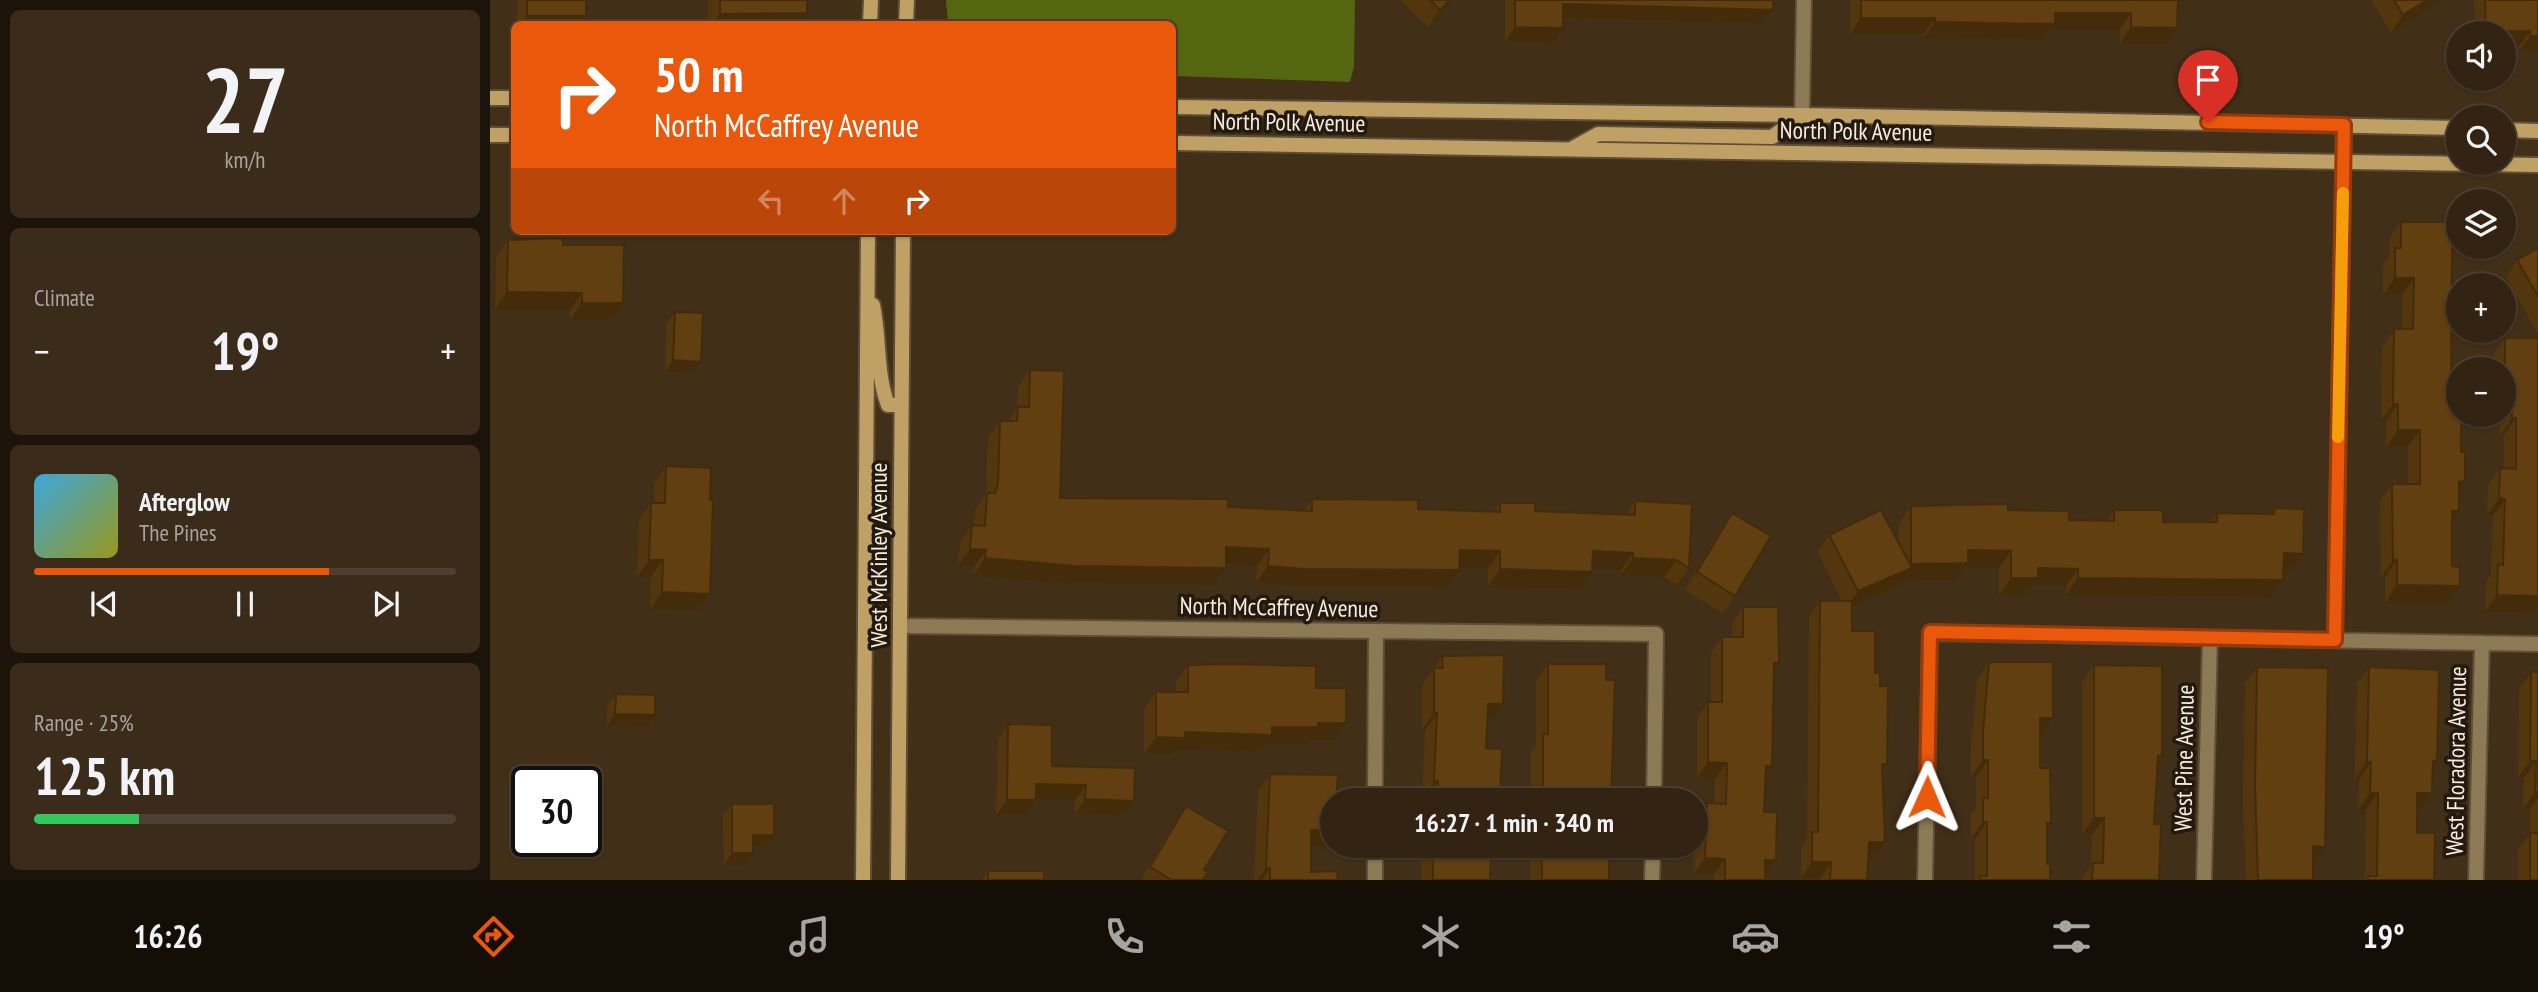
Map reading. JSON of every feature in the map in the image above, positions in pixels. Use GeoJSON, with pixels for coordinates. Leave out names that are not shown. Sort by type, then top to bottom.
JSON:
{"type":"FeatureCollection","features":[{"type":"Feature","properties":{"kind":"main road"},"geometry":{"type":"LineString","coordinates":[[870,21],[871,0]]}},
{"type":"Feature","properties":{"kind":"main road"},"geometry":{"type":"LineString","coordinates":[[906,21],[907,0]]}},
{"type":"Feature","properties":{"kind":"main road"},"geometry":{"type":"LineString","coordinates":[[490,98],[511,98]]}},
{"type":"Feature","properties":{"kind":"main road","name":"North Polk Avenue"},"geometry":{"type":"LineString","coordinates":[[1176,107],[1802,114],[2446,128]]}},
{"type":"Feature","properties":{"kind":"main road"},"geometry":{"type":"LineString","coordinates":[[1570,149],[1598,134],[1772,137],[1802,114]]}},
{"type":"Feature","properties":{"kind":"main road"},"geometry":{"type":"LineString","coordinates":[[2516,130],[2538,131]]}},
{"type":"Feature","properties":{"kind":"main road"},"geometry":{"type":"LineString","coordinates":[[490,135],[511,135]]}},
{"type":"Feature","properties":{"kind":"main road","name":"North Polk Avenue"},"geometry":{"type":"LineString","coordinates":[[1176,143],[2538,164]]}},
{"type":"Feature","properties":{"kind":"main road","name":"West McKinley Avenue"},"geometry":{"type":"LineString","coordinates":[[863,880],[868,235]]}},
{"type":"Feature","properties":{"kind":"main road","name":"West McKinley Avenue"},"geometry":{"type":"LineString","coordinates":[[898,880],[903,235]]}},
{"type":"Feature","properties":{"kind":"main road"},"geometry":{"type":"LineString","coordinates":[[867,277],[879,334],[883,391],[888,405],[901,405]]}},
{"type":"Feature","properties":{"kind":"street"},"geometry":{"type":"LineString","coordinates":[[1802,114],[1804,0]]}},
{"type":"Feature","properties":{"kind":"street"},"geometry":{"type":"LineString","coordinates":[[2335,640],[2344,125]]}},
{"type":"Feature","properties":{"kind":"street","name":"North McCaffrey Avenue"},"geometry":{"type":"LineString","coordinates":[[901,626],[1657,634],[1654,788]]}},
{"type":"Feature","properties":{"kind":"street"},"geometry":{"type":"LineString","coordinates":[[1376,631],[1376,788]]}},
{"type":"Feature","properties":{"kind":"street"},"geometry":{"type":"LineString","coordinates":[[1925,880],[1930,632],[2538,644]]}},
{"type":"Feature","properties":{"kind":"street","name":"West Pine Avenue"},"geometry":{"type":"LineString","coordinates":[[2204,880],[2210,638]]}},
{"type":"Feature","properties":{"kind":"street","name":"West Floradora Avenue"},"geometry":{"type":"LineString","coordinates":[[2476,880],[2482,643]]}},
{"type":"Feature","properties":{"kind":"street"},"geometry":{"type":"LineString","coordinates":[[1375,858],[1375,880]]}},
{"type":"Feature","properties":{"kind":"street"},"geometry":{"type":"LineString","coordinates":[[1652,880],[1653,858]]}},
{"type":"Feature","properties":{"kind":"green space"},"geometry":{"type":"Polygon","coordinates":[[[946,0],[1355,0],[1354,67],[1350,82],[1176,76],[1176,21],[948,21],[946,0]]]}},
{"type":"Feature","properties":{"kind":"building"},"geometry":{"type":"Polygon","coordinates":[[[527,0],[586,0],[586,16],[527,16],[527,0]]]}},
{"type":"Feature","properties":{"kind":"building"},"geometry":{"type":"Polygon","coordinates":[[[720,0],[807,0],[807,13],[720,14],[720,0]]]}},
{"type":"Feature","properties":{"kind":"building"},"geometry":{"type":"Polygon","coordinates":[[[1430,0],[1450,0],[1440,10],[1430,0]]]}},
{"type":"Feature","properties":{"kind":"building"},"geometry":{"type":"Polygon","coordinates":[[[1515,0],[1773,0],[1773,10],[1563,4],[1563,28],[1515,27],[1515,0]]]}},
{"type":"Feature","properties":{"kind":"building"},"geometry":{"type":"Polygon","coordinates":[[[1861,0],[2178,0],[2177,28],[2131,27],[2131,13],[2055,13],[2055,24],[1935,22],[1935,18],[1861,18],[1861,0]]]}},
{"type":"Feature","properties":{"kind":"building"},"geometry":{"type":"Polygon","coordinates":[[[2394,0],[2427,0],[2403,15],[2394,0]]]}},
{"type":"Feature","properties":{"kind":"building"},"geometry":{"type":"Polygon","coordinates":[[[2485,0],[2538,0],[2538,36],[2530,36],[2530,31],[2516,31],[2516,21],[2486,21],[2485,0]]]}},
{"type":"Feature","properties":{"kind":"building"},"geometry":{"type":"Polygon","coordinates":[[[2401,222],[2446,222],[2446,259],[2452,259],[2452,273],[2446,273],[2446,343],[2451,343],[2451,357],[2446,357],[2446,427],[2461,427],[2461,452],[2465,452],[2465,481],[2459,482],[2459,511],[2452,511],[2452,566],[2460,567],[2460,586],[2397,585],[2397,560],[2393,560],[2392,484],[2420,484],[2420,430],[2398,430],[2398,404],[2393,404],[2394,329],[2413,329],[2414,278],[2395,278],[2395,248],[2401,248],[2401,222]]]}},
{"type":"Feature","properties":{"kind":"building"},"geometry":{"type":"Polygon","coordinates":[[[563,238],[563,245],[624,245],[623,303],[582,303],[582,293],[507,292],[508,240],[563,238]]]}},
{"type":"Feature","properties":{"kind":"building"},"geometry":{"type":"Polygon","coordinates":[[[2538,248],[2538,296],[2517,260],[2538,248]]]}},
{"type":"Feature","properties":{"kind":"building"},"geometry":{"type":"Polygon","coordinates":[[[675,312],[703,313],[701,362],[673,360],[675,312]]]}},
{"type":"Feature","properties":{"kind":"building"},"geometry":{"type":"Polygon","coordinates":[[[2516,338],[2538,338],[2538,596],[2497,595],[2498,564],[2503,565],[2505,499],[2499,498],[2500,468],[2516,469],[2516,357],[2505,357],[2505,343],[2516,343],[2516,338]]]}},
{"type":"Feature","properties":{"kind":"building"},"geometry":{"type":"Polygon","coordinates":[[[1030,370],[1064,371],[1060,498],[1228,499],[1228,507],[1312,511],[1312,499],[1418,500],[1418,509],[1500,512],[1500,503],[1535,503],[1535,511],[1635,515],[1635,501],[1692,504],[1689,568],[1676,560],[1633,558],[1633,553],[1593,551],[1592,572],[1500,569],[1500,551],[1460,550],[1459,570],[1304,569],[1268,566],[1269,549],[1226,547],[1226,568],[1075,566],[985,558],[986,550],[970,549],[972,525],[985,526],[987,493],[995,493],[998,483],[1000,421],[1017,421],[1018,407],[1029,407],[1030,370]]]}},
{"type":"Feature","properties":{"kind":"building"},"geometry":{"type":"Polygon","coordinates":[[[666,466],[711,468],[710,500],[713,500],[710,594],[662,592],[663,560],[649,560],[651,503],[665,503],[666,466]]]}},
{"type":"Feature","properties":{"kind":"building"},"geometry":{"type":"Polygon","coordinates":[[[2008,504],[2008,510],[2069,511],[2069,520],[2114,521],[2114,510],[2163,510],[2163,522],[2217,522],[2217,513],[2274,514],[2275,508],[2304,509],[2303,554],[2284,553],[2283,580],[2078,578],[2078,569],[2038,568],[2038,578],[2011,578],[2011,551],[1968,550],[1968,563],[1911,564],[1911,506],[2008,504]]]}},
{"type":"Feature","properties":{"kind":"building"},"geometry":{"type":"Polygon","coordinates":[[[1881,510],[1912,568],[1858,591],[1829,535],[1881,510]]]}},
{"type":"Feature","properties":{"kind":"building"},"geometry":{"type":"Polygon","coordinates":[[[1732,513],[1771,536],[1735,596],[1697,572],[1732,513]]]}},
{"type":"Feature","properties":{"kind":"building"},"geometry":{"type":"Polygon","coordinates":[[[1820,601],[1852,601],[1852,631],[1875,631],[1875,673],[1880,673],[1880,686],[1888,686],[1887,764],[1882,764],[1885,842],[1869,842],[1867,880],[1830,880],[1831,862],[1812,862],[1812,832],[1818,832],[1820,601]]]}},
{"type":"Feature","properties":{"kind":"building"},"geometry":{"type":"Polygon","coordinates":[[[1743,607],[1778,607],[1779,663],[1774,663],[1772,766],[1766,766],[1764,812],[1777,812],[1776,860],[1765,860],[1765,880],[1725,880],[1725,859],[1705,858],[1708,858],[1708,803],[1726,804],[1727,763],[1708,762],[1708,702],[1722,702],[1722,637],[1743,637],[1743,607]]]}},
{"type":"Feature","properties":{"kind":"building"},"geometry":{"type":"Polygon","coordinates":[[[1504,655],[1503,704],[1488,704],[1486,748],[1502,749],[1500,788],[1438,788],[1438,781],[1434,781],[1437,713],[1434,713],[1434,668],[1443,668],[1442,656],[1504,655]]]}},
{"type":"Feature","properties":{"kind":"building"},"geometry":{"type":"Polygon","coordinates":[[[1989,662],[2053,662],[2053,718],[2040,718],[2040,768],[2050,768],[2051,823],[2047,823],[2047,864],[2050,864],[2050,880],[1980,880],[1980,876],[1987,876],[1987,822],[1983,822],[1983,798],[1988,798],[1988,760],[1983,760],[1983,731],[1989,662]]]}},
{"type":"Feature","properties":{"kind":"building"},"geometry":{"type":"Polygon","coordinates":[[[1548,664],[1606,664],[1606,680],[1615,680],[1611,788],[1543,788],[1543,734],[1548,734],[1548,664]]]}},
{"type":"Feature","properties":{"kind":"building"},"geometry":{"type":"Polygon","coordinates":[[[1188,665],[1316,666],[1316,688],[1346,688],[1346,723],[1318,723],[1318,727],[1272,727],[1272,735],[1185,732],[1185,738],[1156,737],[1156,692],[1188,692],[1188,665]]]}},
{"type":"Feature","properties":{"kind":"building"},"geometry":{"type":"Polygon","coordinates":[[[2094,665],[2162,666],[2162,756],[2158,756],[2154,824],[2161,824],[2159,880],[2092,880],[2093,863],[2103,863],[2104,818],[2094,818],[2094,665]]]}},
{"type":"Feature","properties":{"kind":"building"},"geometry":{"type":"Polygon","coordinates":[[[2257,667],[2328,668],[2325,847],[2313,846],[2313,880],[2258,880],[2255,785],[2257,667]]]}},
{"type":"Feature","properties":{"kind":"building"},"geometry":{"type":"Polygon","coordinates":[[[2369,667],[2439,670],[2437,761],[2433,761],[2432,793],[2417,793],[2417,833],[2435,833],[2434,880],[2368,880],[2368,876],[2377,876],[2378,793],[2370,793],[2371,762],[2367,762],[2369,667]]]}},
{"type":"Feature","properties":{"kind":"building"},"geometry":{"type":"Polygon","coordinates":[[[2531,672],[2538,672],[2538,792],[2535,792],[2536,761],[2530,761],[2531,672]]]}},
{"type":"Feature","properties":{"kind":"building"},"geometry":{"type":"Polygon","coordinates":[[[616,694],[655,695],[655,715],[615,714],[616,694]]]}},
{"type":"Feature","properties":{"kind":"building"},"geometry":{"type":"Polygon","coordinates":[[[1008,724],[1052,725],[1052,766],[1135,768],[1134,801],[1085,799],[1086,785],[1036,784],[1036,800],[1007,800],[1008,724]]]}},
{"type":"Feature","properties":{"kind":"building"},"geometry":{"type":"Polygon","coordinates":[[[1270,774],[1338,775],[1337,788],[1320,788],[1320,830],[1311,830],[1311,872],[1338,871],[1337,880],[1270,880],[1270,868],[1266,868],[1270,774]]]}},
{"type":"Feature","properties":{"kind":"building"},"geometry":{"type":"Polygon","coordinates":[[[732,804],[774,804],[774,835],[753,835],[753,853],[732,853],[732,804]]]}},
{"type":"Feature","properties":{"kind":"building"},"geometry":{"type":"Polygon","coordinates":[[[1186,806],[1228,831],[1204,870],[1208,872],[1203,880],[1172,880],[1150,867],[1186,806]]]}},
{"type":"Feature","properties":{"kind":"building"},"geometry":{"type":"Polygon","coordinates":[[[2530,833],[2538,833],[2538,880],[2530,880],[2530,833]]]}},
{"type":"Feature","properties":{"kind":"building"},"geometry":{"type":"Polygon","coordinates":[[[1433,858],[1491,858],[1490,880],[1433,880],[1433,858]]]}},
{"type":"Feature","properties":{"kind":"building"},"geometry":{"type":"Polygon","coordinates":[[[1542,858],[1609,858],[1609,880],[1542,880],[1542,858]]]}},
{"type":"Feature","properties":{"kind":"building"},"geometry":{"type":"Polygon","coordinates":[[[988,871],[1044,871],[1044,880],[988,880],[988,871]]]}},
{"type":"Feature","properties":{"kind":"slow traffic"},"geometry":{"type":"LineString","coordinates":[[2338,437],[2343,193]]}},
{"type":"Feature","properties":{"kind":"route"},"geometry":{"type":"LineString","coordinates":[[1927,797],[1930,632],[2335,640],[2344,125],[2208,122]]}}]}
